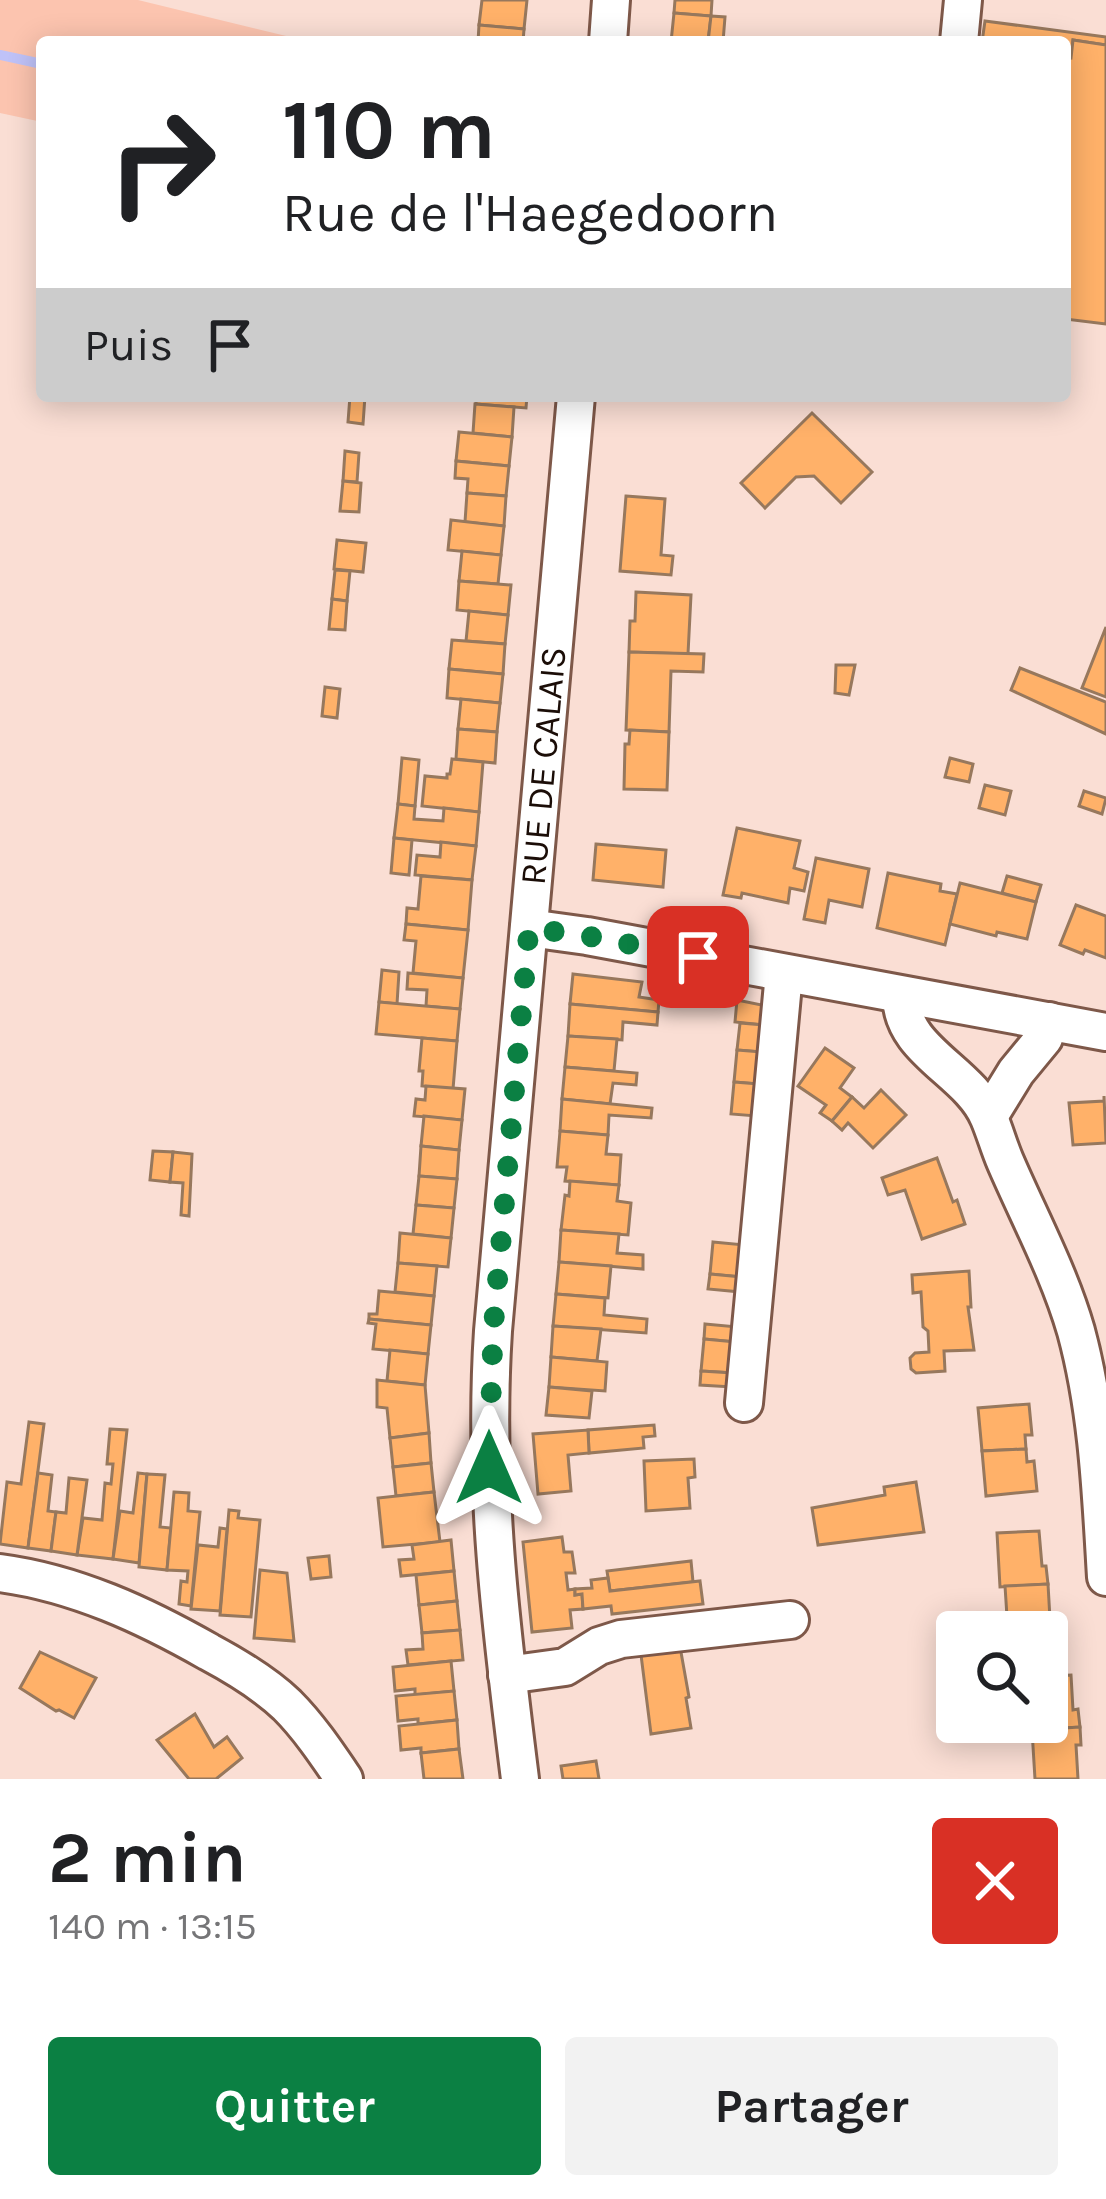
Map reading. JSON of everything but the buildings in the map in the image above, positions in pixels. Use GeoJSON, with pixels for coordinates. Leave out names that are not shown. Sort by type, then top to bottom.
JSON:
{"type":"FeatureCollection","features":[{"type":"Feature","properties":{"kind":"street"},"geometry":{"type":"LineString","coordinates":[[608,36],[611,0]]}},
{"type":"Feature","properties":{"kind":"street"},"geometry":{"type":"LineString","coordinates":[[959,36],[963,0]]}},
{"type":"Feature","properties":{"kind":"street","name":"RUE DE CALAIS"},"geometry":{"type":"LineString","coordinates":[[520,1779],[492,1533],[489,1403],[576,402]]}},
{"type":"Feature","properties":{"kind":"street"},"geometry":{"type":"LineString","coordinates":[[529,928],[1106,1032]]}},
{"type":"Feature","properties":{"kind":"street"},"geometry":{"type":"LineString","coordinates":[[744,1403],[784,973]]}},
{"type":"Feature","properties":{"kind":"street"},"geometry":{"type":"LineString","coordinates":[[901,995],[901,1010],[910,1031],[989,1116],[1058,1281],[1080,1347],[1098,1444],[1106,1577]]}},
{"type":"Feature","properties":{"kind":"street"},"geometry":{"type":"LineString","coordinates":[[989,1116],[1044,1038],[1048,1021]]}},
{"type":"Feature","properties":{"kind":"street"},"geometry":{"type":"LineString","coordinates":[[0,1573],[53,1583],[110,1603],[249,1675],[299,1718],[344,1779]]}},
{"type":"Feature","properties":{"kind":"street"},"geometry":{"type":"LineString","coordinates":[[507,1675],[565,1667],[621,1639],[790,1620]]}},
{"type":"Feature","properties":{"kind":"shaded area"},"geometry":{"type":"Polygon","coordinates":[[[0,0],[138,0],[286,36],[36,36],[36,121],[0,113],[0,0]]]}},
{"type":"Feature","properties":{"kind":"waterway"},"geometry":{"type":"LineString","coordinates":[[0,55],[36,63]]}},
{"type":"Feature","properties":{"kind":"route"},"geometry":{"type":"LineString","coordinates":[[489,1468],[493,1331],[529,928],[698,957]]}}]}
